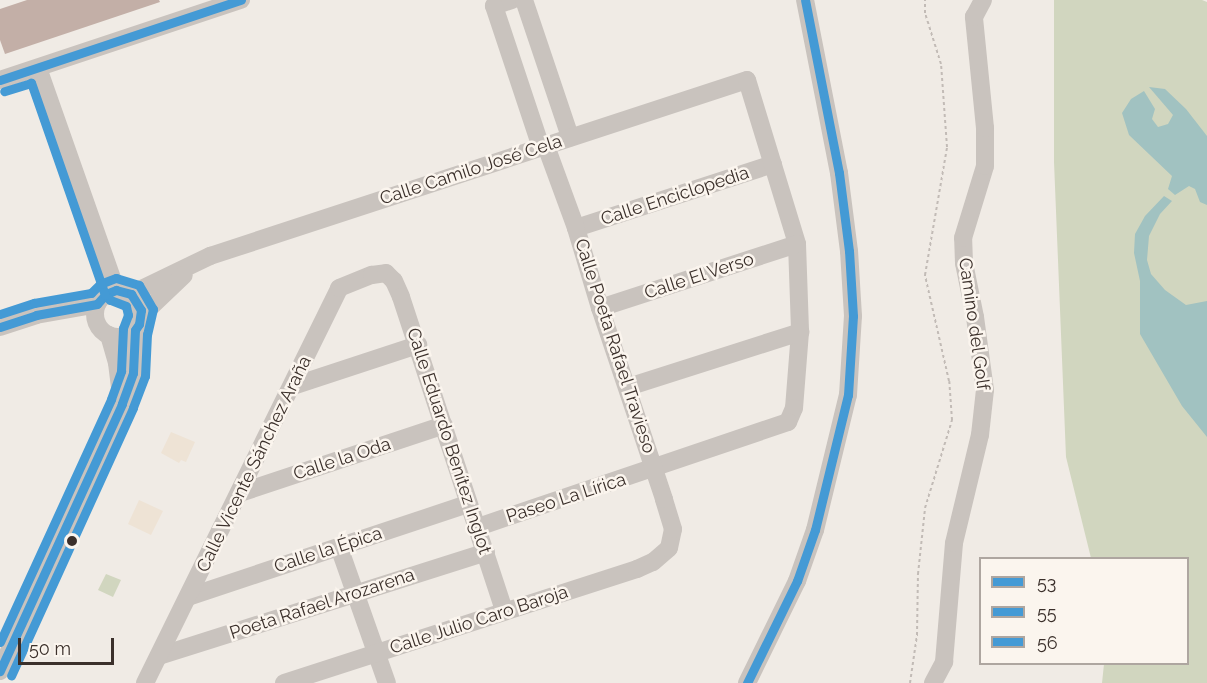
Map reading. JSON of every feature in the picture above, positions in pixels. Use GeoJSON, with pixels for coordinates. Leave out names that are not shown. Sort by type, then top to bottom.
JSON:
{"type":"FeatureCollection","features":[{"type":"Feature","properties":{"kind":"street"},"geometry":{"type":"LineString","coordinates":[[0,80],[241,0]]}},
{"type":"Feature","properties":{"kind":"street","name":"Calle Poeta Rafael Travieso"},"geometry":{"type":"LineString","coordinates":[[512,0],[494,6],[544,147],[576,228],[600,308],[628,387],[673,529],[669,548]]}},
{"type":"Feature","properties":{"kind":"street"},"geometry":{"type":"LineString","coordinates":[[524,0],[570,138]]}},
{"type":"Feature","properties":{"kind":"street"},"geometry":{"type":"LineString","coordinates":[[747,683],[796,581],[815,530],[848,395],[853,316],[849,251],[839,173],[805,0]]}},
{"type":"Feature","properties":{"kind":"street","name":"Camino del Golf"},"geometry":{"type":"LineString","coordinates":[[933,683],[944,662],[954,543],[980,435],[985,390],[963,246],[963,238],[985,166],[985,128],[974,17],[983,0]]}},
{"type":"Feature","properties":{"kind":"street"},"geometry":{"type":"LineString","coordinates":[[38,68],[105,263],[112,297],[103,329],[117,363],[122,404]]}},
{"type":"Feature","properties":{"kind":"street","name":"Calle Camilo José Cela"},"geometry":{"type":"LineString","coordinates":[[36,315],[112,297],[232,249],[747,80],[773,164]]}},
{"type":"Feature","properties":{"kind":"street"},"geometry":{"type":"LineString","coordinates":[[628,387],[800,332],[797,244],[773,164]]}},
{"type":"Feature","properties":{"kind":"street","name":"Calle Enciclopedia"},"geometry":{"type":"LineString","coordinates":[[576,228],[773,164]]}},
{"type":"Feature","properties":{"kind":"street","name":"Calle El Verso"},"geometry":{"type":"LineString","coordinates":[[600,308],[797,244]]}},
{"type":"Feature","properties":{"kind":"street","name":"Calle Camilo José Cela"},"geometry":{"type":"LineString","coordinates":[[138,323],[196,264]]}},
{"type":"Feature","properties":{"kind":"street","name":"Calle Eduardo Benítez Inglot"},"geometry":{"type":"LineString","coordinates":[[386,273],[394,281],[418,345],[504,611]]}},
{"type":"Feature","properties":{"kind":"street","name":"Calle Vicente Sánchez Araña"},"geometry":{"type":"LineString","coordinates":[[145,683],[293,386],[339,288],[372,274],[386,273]]}},
{"type":"Feature","properties":{"kind":"street"},"geometry":{"type":"LineString","coordinates":[[0,671],[134,373],[139,304],[112,297]]}},
{"type":"Feature","properties":{"kind":"street"},"geometry":{"type":"LineString","coordinates":[[0,327],[36,315],[73,316],[122,337],[138,323]]}},
{"type":"Feature","properties":{"kind":"street","name":"Paseo La Lírica"},"geometry":{"type":"LineString","coordinates":[[477,527],[788,422],[794,408],[800,332]]}},
{"type":"Feature","properties":{"kind":"street"},"geometry":{"type":"LineString","coordinates":[[293,386],[418,345]]}},
{"type":"Feature","properties":{"kind":"street","name":"Calle la Oda"},"geometry":{"type":"LineString","coordinates":[[240,493],[444,425]]}},
{"type":"Feature","properties":{"kind":"street","name":"Calle la Épica"},"geometry":{"type":"LineString","coordinates":[[188,597],[468,504]]}},
{"type":"Feature","properties":{"kind":"street"},"geometry":{"type":"LineString","coordinates":[[339,547],[387,683]]}},
{"type":"Feature","properties":{"kind":"street","name":"Calle Julio Caro Baroja"},"geometry":{"type":"LineString","coordinates":[[284,683],[637,569],[653,562],[669,548]]}},
{"type":"Feature","properties":{"kind":"street","name":"Poeta Rafael Arozarena"},"geometry":{"type":"LineString","coordinates":[[159,656],[486,552]]}},
{"type":"Feature","properties":{"kind":"path"},"geometry":{"type":"LineString","coordinates":[[910,683],[917,635],[918,574],[926,508],[952,420],[949,381],[925,275],[947,147],[941,64],[926,13],[925,0]]}},
{"type":"Feature","properties":{"kind":"green space"},"geometry":{"type":"Polygon","coordinates":[[[1054,0],[1202,0],[1207,2],[1207,683],[1102,683],[1104,665],[1189,665],[1189,557],[1091,557],[1066,457],[1054,162],[1054,0]]]}},
{"type":"Feature","properties":{"kind":"green space"},"geometry":{"type":"Polygon","coordinates":[[[106,574],[121,580],[113,597],[98,590],[106,574]]]}},
{"type":"Feature","properties":{"kind":"shaded area"},"geometry":{"type":"Polygon","coordinates":[[[171,432],[195,442],[186,462],[181,460],[179,463],[161,453],[171,432]]]}},
{"type":"Feature","properties":{"kind":"shaded area"},"geometry":{"type":"Polygon","coordinates":[[[139,500],[163,511],[151,535],[128,524],[139,500]]]}},
{"type":"Feature","properties":{"kind":"water"},"geometry":{"type":"Polygon","coordinates":[[[1149,87],[1165,89],[1186,109],[1207,136],[1207,205],[1200,202],[1195,189],[1189,186],[1175,195],[1168,189],[1172,176],[1129,135],[1122,113],[1131,99],[1144,91],[1155,109],[1152,119],[1158,127],[1168,124],[1173,115],[1149,87]]]}},
{"type":"Feature","properties":{"kind":"water"},"geometry":{"type":"Polygon","coordinates":[[[1164,196],[1172,201],[1160,214],[1149,236],[1147,260],[1151,274],[1165,290],[1186,305],[1207,301],[1207,437],[1182,406],[1140,334],[1140,281],[1134,253],[1135,234],[1145,216],[1164,196]]]}},
{"type":"Feature","properties":{"kind":"building"},"geometry":{"type":"Polygon","coordinates":[[[27,0],[159,0],[160,2],[5,54],[0,40],[0,9],[27,0]]]}},
{"type":"Feature","properties":{"kind":"transit line","name":"53"},"geometry":{"type":"LineString","coordinates":[[0,80],[241,0]]}},
{"type":"Feature","properties":{"kind":"transit line","name":"53"},"geometry":{"type":"LineString","coordinates":[[747,683],[797,581],[815,530],[848,395],[853,316],[849,251],[839,173],[805,0]]}},
{"type":"Feature","properties":{"kind":"transit line","name":"55"},"geometry":{"type":"LineString","coordinates":[[0,642],[111,399],[121,371],[123,328],[128,315],[126,306],[110,300],[105,295],[31,83],[4,91]]}},
{"type":"Feature","properties":{"kind":"transit line","name":"56"},"geometry":{"type":"LineString","coordinates":[[0,314],[34,303],[91,293],[100,284],[116,278],[139,285],[153,309],[147,334],[145,376],[133,408],[11,676]]}},
{"type":"Feature","properties":{"kind":"transit line","name":"53"},"geometry":{"type":"LineString","coordinates":[[0,327],[36,315],[97,304],[106,294],[116,290],[131,294],[141,310],[139,324],[135,330],[133,373],[122,404],[0,671]]}}]}
